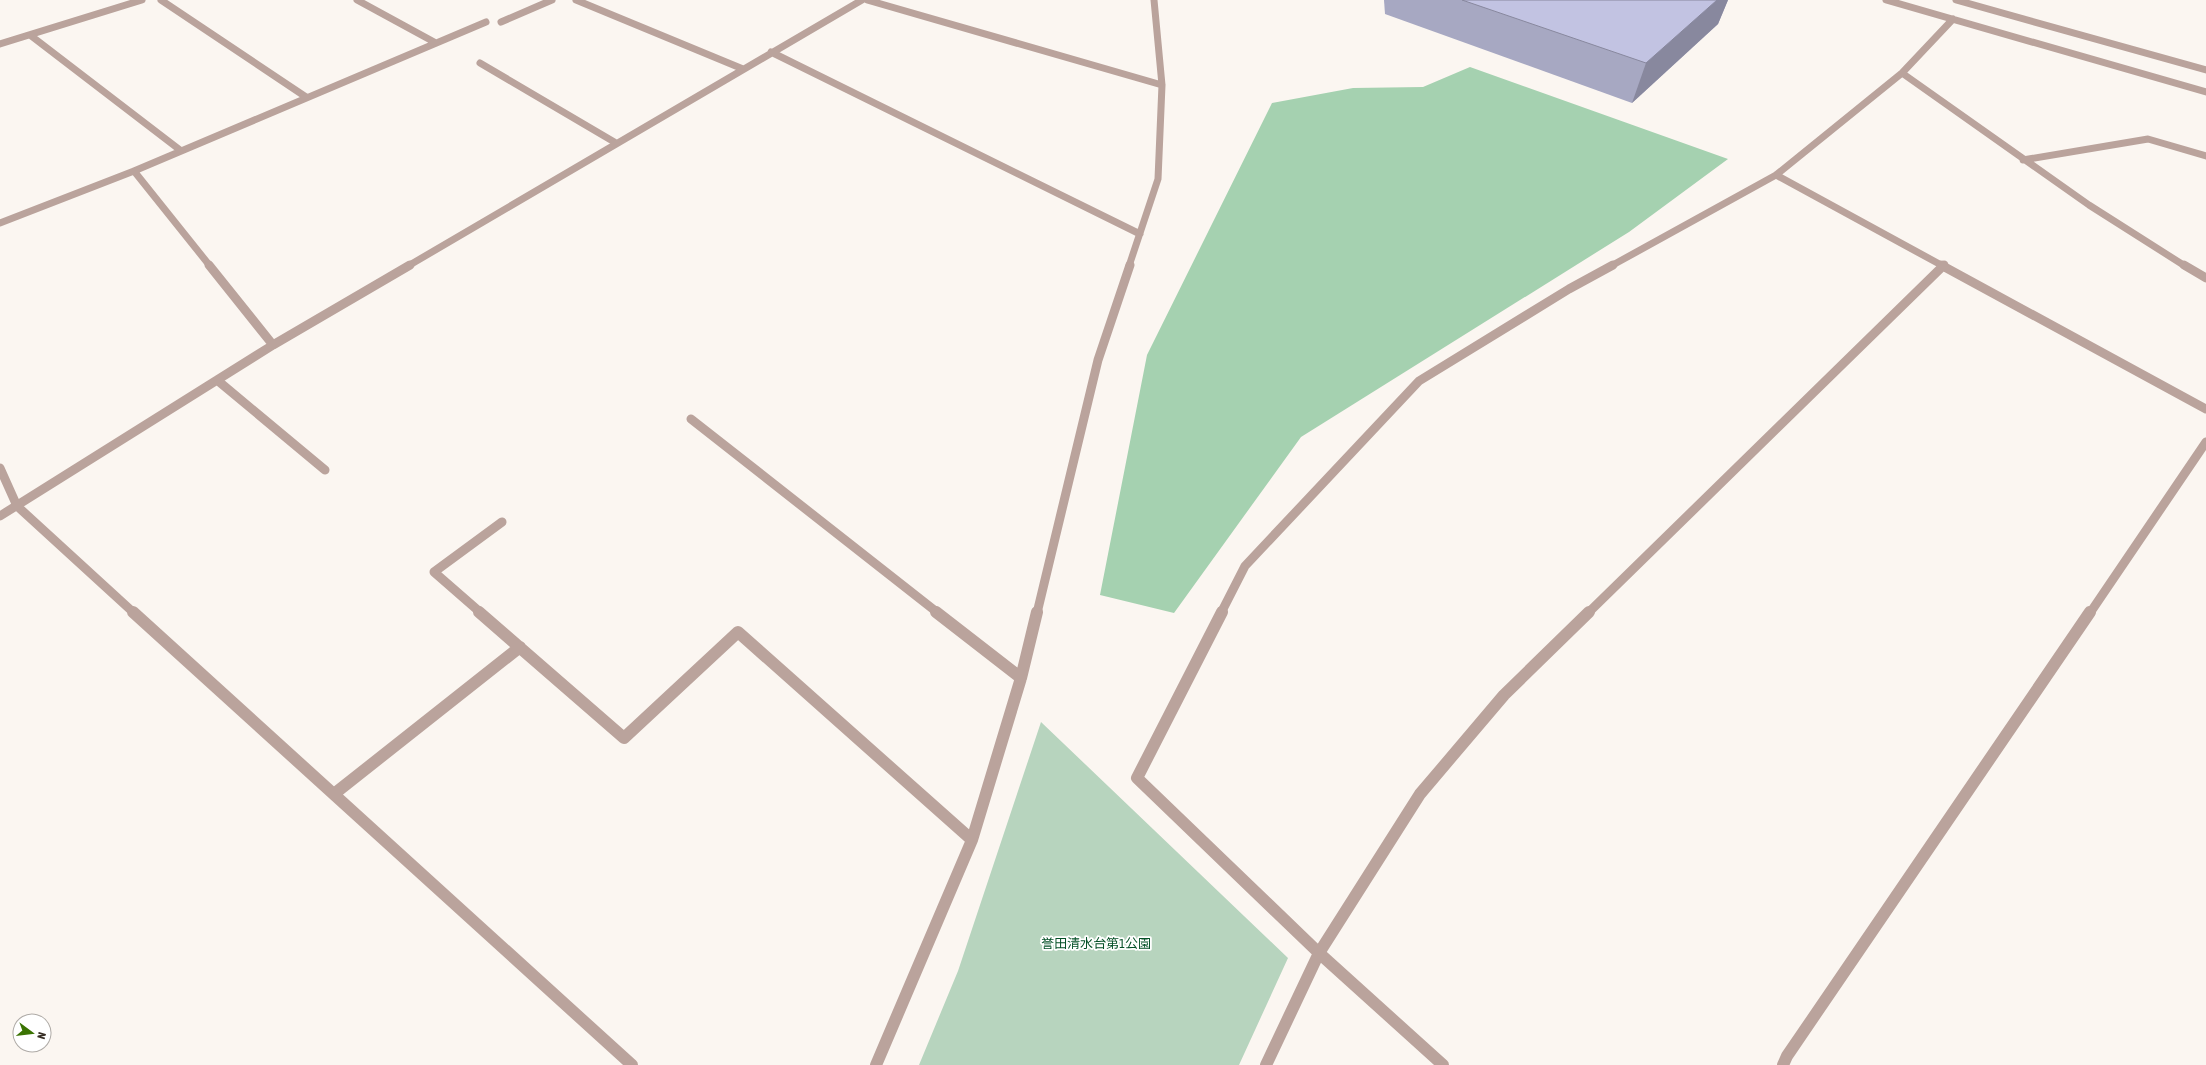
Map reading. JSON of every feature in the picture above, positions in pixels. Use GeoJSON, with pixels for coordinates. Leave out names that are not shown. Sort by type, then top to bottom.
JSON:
{"type":"FeatureCollection","features":[{"type":"Feature","properties":{"kind":"street"},"geometry":{"type":"LineString","coordinates":[[0,44],[142,0]]}},
{"type":"Feature","properties":{"kind":"street"},"geometry":{"type":"LineString","coordinates":[[161,0],[306,97]]}},
{"type":"Feature","properties":{"kind":"street"},"geometry":{"type":"LineString","coordinates":[[357,0],[436,43]]}},
{"type":"Feature","properties":{"kind":"street"},"geometry":{"type":"LineString","coordinates":[[502,22],[552,0]]}},
{"type":"Feature","properties":{"kind":"street"},"geometry":{"type":"LineString","coordinates":[[576,0],[743,69]]}},
{"type":"Feature","properties":{"kind":"street"},"geometry":{"type":"LineString","coordinates":[[0,516],[273,345],[862,0]]}},
{"type":"Feature","properties":{"kind":"street"},"geometry":{"type":"LineString","coordinates":[[867,0],[1162,85]]}},
{"type":"Feature","properties":{"kind":"street"},"geometry":{"type":"LineString","coordinates":[[876,1065],[972,840],[1021,678],[1098,360],[1158,179],[1162,85],[1154,0]]}},
{"type":"Feature","properties":{"kind":"street"},"geometry":{"type":"LineString","coordinates":[[1886,0],[2206,92]]}},
{"type":"Feature","properties":{"kind":"street"},"geometry":{"type":"LineString","coordinates":[[1956,0],[1970,2],[2206,70]]}},
{"type":"Feature","properties":{"kind":"street"},"geometry":{"type":"LineString","coordinates":[[1443,1065],[1320,953],[1137,778],[1245,566],[1419,381],[1569,289],[1776,175],[1902,73],[1953,19]]}},
{"type":"Feature","properties":{"kind":"street"},"geometry":{"type":"LineString","coordinates":[[0,223],[134,171],[180,150],[486,22]]}},
{"type":"Feature","properties":{"kind":"street"},"geometry":{"type":"LineString","coordinates":[[30,35],[180,150]]}},
{"type":"Feature","properties":{"kind":"street"},"geometry":{"type":"LineString","coordinates":[[771,52],[1140,234]]}},
{"type":"Feature","properties":{"kind":"street"},"geometry":{"type":"LineString","coordinates":[[480,63],[616,143]]}},
{"type":"Feature","properties":{"kind":"street"},"geometry":{"type":"LineString","coordinates":[[1902,73],[2023,160],[2165,254],[2206,278]]}},
{"type":"Feature","properties":{"kind":"street"},"geometry":{"type":"LineString","coordinates":[[2023,160],[2148,139],[2206,156]]}},
{"type":"Feature","properties":{"kind":"street"},"geometry":{"type":"LineString","coordinates":[[134,171],[273,345]]}},
{"type":"Feature","properties":{"kind":"street"},"geometry":{"type":"LineString","coordinates":[[1776,175],[1944,265],[2206,409]]}},
{"type":"Feature","properties":{"kind":"street"},"geometry":{"type":"LineString","coordinates":[[1266,1065],[1320,953],[1420,794],[1504,695],[1944,265]]}},
{"type":"Feature","properties":{"kind":"street"},"geometry":{"type":"LineString","coordinates":[[217,380],[325,470]]}},
{"type":"Feature","properties":{"kind":"street"},"geometry":{"type":"LineString","coordinates":[[691,418],[1021,678]]}},
{"type":"Feature","properties":{"kind":"street"},"geometry":{"type":"LineString","coordinates":[[1783,1065],[1787,1056],[2206,442]]}},
{"type":"Feature","properties":{"kind":"street"},"geometry":{"type":"LineString","coordinates":[[0,468],[17,506],[632,1065]]}},
{"type":"Feature","properties":{"kind":"street"},"geometry":{"type":"LineString","coordinates":[[502,522],[434,572],[624,738],[738,632],[972,840]]}},
{"type":"Feature","properties":{"kind":"street"},"geometry":{"type":"LineString","coordinates":[[334,794],[520,647]]}},
{"type":"Feature","properties":{"kind":"green space"},"geometry":{"type":"Polygon","coordinates":[[[1470,67],[1728,159],[1629,232],[1301,437],[1174,613],[1100,595],[1147,355],[1272,103],[1353,88],[1423,87],[1470,67]]]}},
{"type":"Feature","properties":{"kind":"green space","name":"誉田清水台第1公園"},"geometry":{"type":"Polygon","coordinates":[[[1041,722],[1288,958],[1239,1065],[919,1065],[958,971],[1041,722]]]}},
{"type":"Feature","properties":{"kind":"building"},"geometry":{"type":"Polygon","coordinates":[[[1462,0],[1717,0],[1646,63],[1462,0]]]}}]}
